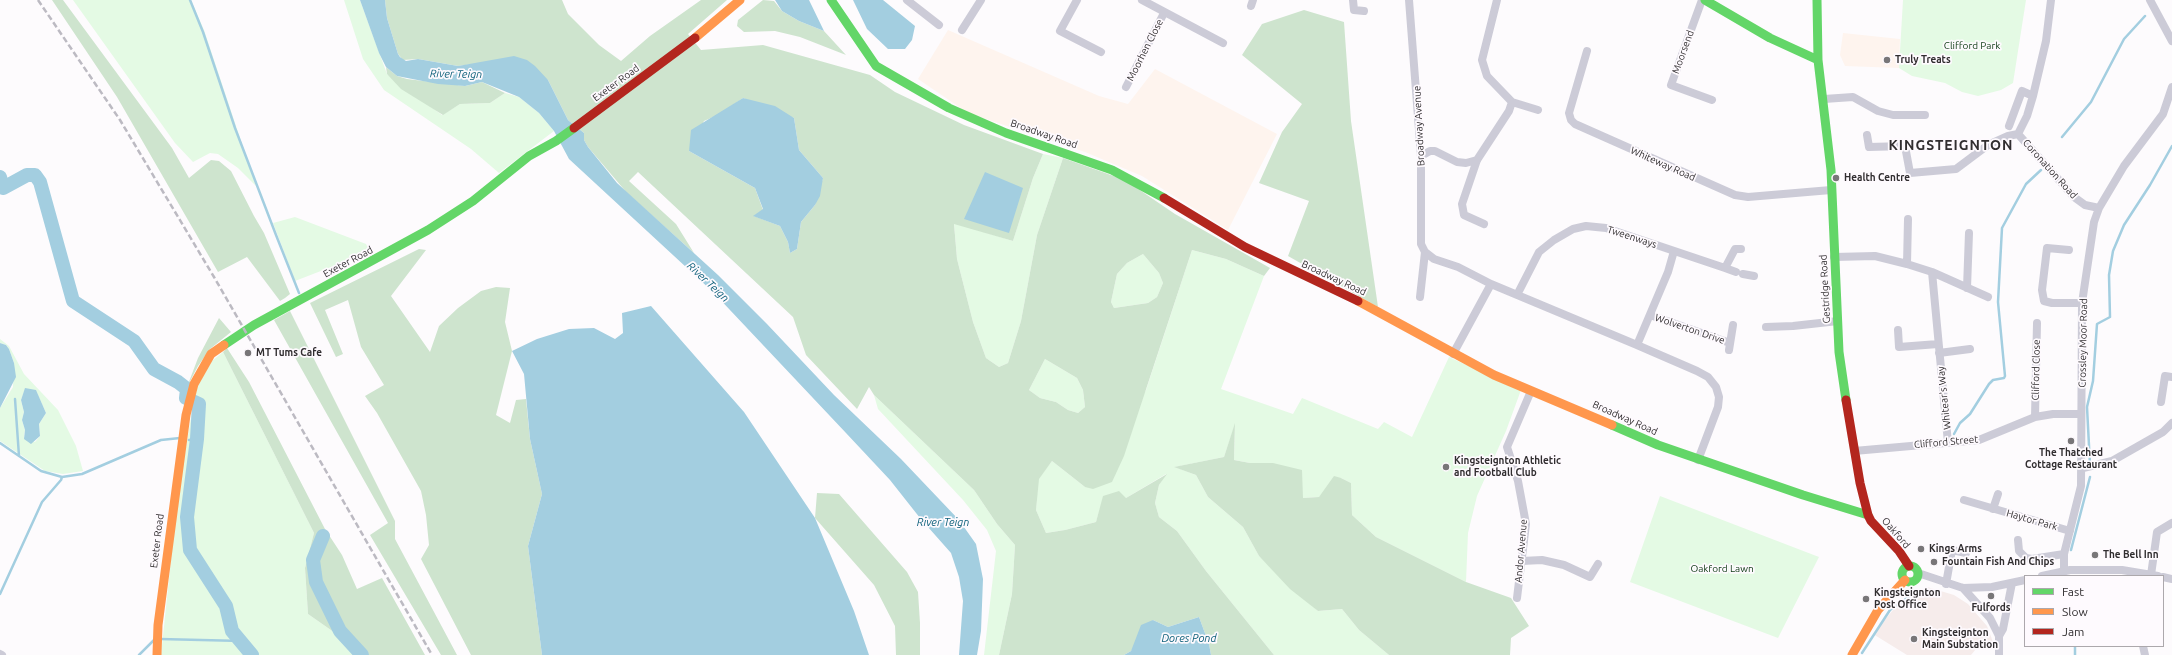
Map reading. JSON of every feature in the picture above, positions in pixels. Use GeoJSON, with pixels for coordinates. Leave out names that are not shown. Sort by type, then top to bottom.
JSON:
{"type":"FeatureCollection","features":[{"type":"Feature","properties":{"kind":"street","name":"Exeter Road"},"geometry":{"type":"LineString","coordinates":[[157,655],[158,624],[186,415],[194,384],[211,354],[270,316],[428,230],[473,201],[529,156],[556,141],[615,98],[704,30],[740,0]]}},
{"type":"Feature","properties":{"kind":"street","name":"Broadway Road"},"geometry":{"type":"LineString","coordinates":[[831,0],[876,66],[943,104],[1006,133],[1112,170],[1193,214],[1245,247],[1369,307],[1453,354],[1531,391],[1658,445],[1698,460],[1868,516]]}},
{"type":"Feature","properties":{"kind":"street"},"geometry":{"type":"LineString","coordinates":[[907,0],[939,25]]}},
{"type":"Feature","properties":{"kind":"street"},"geometry":{"type":"LineString","coordinates":[[962,30],[981,0]]}},
{"type":"Feature","properties":{"kind":"street"},"geometry":{"type":"LineString","coordinates":[[1077,0],[1060,31],[1101,52]]}},
{"type":"Feature","properties":{"kind":"street"},"geometry":{"type":"LineString","coordinates":[[1142,0],[1223,44]]}},
{"type":"Feature","properties":{"kind":"street"},"geometry":{"type":"LineString","coordinates":[[1353,0],[1354,10],[1364,11]]}},
{"type":"Feature","properties":{"kind":"street","name":"Broadway Avenue"},"geometry":{"type":"LineString","coordinates":[[1409,0],[1421,156],[1421,244],[1425,252],[1420,298]]}},
{"type":"Feature","properties":{"kind":"street"},"geometry":{"type":"LineString","coordinates":[[1497,0],[1482,60],[1487,76],[1512,102],[1538,110]]}},
{"type":"Feature","properties":{"kind":"street"},"geometry":{"type":"LineString","coordinates":[[1703,0],[1770,38],[1818,60],[1818,0]]}},
{"type":"Feature","properties":{"kind":"street","name":"Moorsend"},"geometry":{"type":"LineString","coordinates":[[1703,0],[1671,85],[1712,100]]}},
{"type":"Feature","properties":{"kind":"street","name":"Coronation Road"},"geometry":{"type":"LineString","coordinates":[[2051,0],[2046,41],[2033,96],[2027,116],[2018,134],[2074,197],[2085,205],[2099,208]]}},
{"type":"Feature","properties":{"kind":"street"},"geometry":{"type":"LineString","coordinates":[[2150,0],[2172,42]]}},
{"type":"Feature","properties":{"kind":"street","name":"Moorhen Close"},"geometry":{"type":"LineString","coordinates":[[1126,87],[1164,13]]}},
{"type":"Feature","properties":{"kind":"street","name":"Whiteway Road"},"geometry":{"type":"LineString","coordinates":[[1587,51],[1569,113],[1571,120],[1575,124],[1735,195],[1748,197],[1831,190]]}},
{"type":"Feature","properties":{"kind":"street","name":"Gestridge Road"},"geometry":{"type":"LineString","coordinates":[[1818,60],[1824,99],[1831,190],[1842,380],[1864,505],[1868,516]]}},
{"type":"Feature","properties":{"kind":"street","name":"Crossley Moor Road"},"geometry":{"type":"LineString","coordinates":[[2064,571],[2064,554],[2080,497],[2083,468],[2081,414],[2082,303],[2094,222],[2099,208],[2124,166],[2163,114],[2172,87]]}},
{"type":"Feature","properties":{"kind":"street"},"geometry":{"type":"LineString","coordinates":[[2009,126],[2022,91],[2033,96]]}},
{"type":"Feature","properties":{"kind":"street"},"geometry":{"type":"LineString","coordinates":[[1824,99],[1853,97],[1878,112],[1893,116],[1925,115]]}},
{"type":"Feature","properties":{"kind":"street"},"geometry":{"type":"LineString","coordinates":[[1484,224],[1464,215],[1462,204],[1477,160],[1509,111],[1512,102]]}},
{"type":"Feature","properties":{"kind":"street"},"geometry":{"type":"LineString","coordinates":[[1867,135],[1869,147],[1905,146],[1910,173],[1956,169],[1988,145],[2008,136],[2018,134]]}},
{"type":"Feature","properties":{"kind":"street"},"geometry":{"type":"LineString","coordinates":[[1421,156],[1430,150],[1457,162],[1466,163],[1477,160]]}},
{"type":"Feature","properties":{"kind":"street"},"geometry":{"type":"LineString","coordinates":[[1907,264],[1908,219]]}},
{"type":"Feature","properties":{"kind":"street","name":"Tweenways"},"geometry":{"type":"LineString","coordinates":[[1517,295],[1539,252],[1554,240],[1573,229],[1586,226],[1606,228],[1739,273],[1754,276]]}},
{"type":"Feature","properties":{"kind":"street"},"geometry":{"type":"LineString","coordinates":[[1967,288],[1968,233]]}},
{"type":"Feature","properties":{"kind":"street"},"geometry":{"type":"LineString","coordinates":[[2069,250],[2047,248],[2042,290],[2044,301],[2052,303],[2082,303]]}},
{"type":"Feature","properties":{"kind":"street"},"geometry":{"type":"LineString","coordinates":[[1725,268],[1735,249],[1741,249]]}},
{"type":"Feature","properties":{"kind":"street","name":"Wolverton Drive"},"geometry":{"type":"LineString","coordinates":[[1637,345],[1674,251]]}},
{"type":"Feature","properties":{"kind":"street"},"geometry":{"type":"LineString","coordinates":[[1425,252],[1434,258],[1458,267],[1491,284],[1637,345],[1708,377],[1716,387],[1719,397],[1718,407],[1698,460]]}},
{"type":"Feature","properties":{"kind":"street"},"geometry":{"type":"LineString","coordinates":[[1834,257],[1875,256],[1907,264],[1932,272],[1988,297]]}},
{"type":"Feature","properties":{"kind":"street","name":"Whitear's Way"},"geometry":{"type":"LineString","coordinates":[[1932,272],[1938,349],[1948,442]]}},
{"type":"Feature","properties":{"kind":"street"},"geometry":{"type":"LineString","coordinates":[[1453,354],[1491,284]]}},
{"type":"Feature","properties":{"kind":"street","name":"Wolverton Drive"},"geometry":{"type":"LineString","coordinates":[[1650,315],[1729,346],[1733,325]]}},
{"type":"Feature","properties":{"kind":"street"},"geometry":{"type":"LineString","coordinates":[[1766,327],[1793,326],[1838,321]]}},
{"type":"Feature","properties":{"kind":"street","name":"Clifford Close"},"geometry":{"type":"LineString","coordinates":[[2036,417],[2037,323]]}},
{"type":"Feature","properties":{"kind":"street","name":"Whitear's Way"},"geometry":{"type":"LineString","coordinates":[[1898,330],[1898,347],[1970,349]]}},
{"type":"Feature","properties":{"kind":"street"},"geometry":{"type":"LineString","coordinates":[[2161,402],[2165,376],[2172,377]]}},
{"type":"Feature","properties":{"kind":"street","name":"Andor Avenue"},"geometry":{"type":"LineString","coordinates":[[1517,598],[1526,524],[1523,505],[1508,446],[1531,391]]}},
{"type":"Feature","properties":{"kind":"street","name":"Clifford Street"},"geometry":{"type":"LineString","coordinates":[[1854,451],[1984,438],[2036,417],[2053,414],[2081,414]]}},
{"type":"Feature","properties":{"kind":"street"},"geometry":{"type":"LineString","coordinates":[[2083,468],[2112,461],[2163,432],[2172,423]]}},
{"type":"Feature","properties":{"kind":"street","name":"Haytor Park"},"geometry":{"type":"LineString","coordinates":[[1993,509],[1998,494]]}},
{"type":"Feature","properties":{"kind":"street","name":"Haytor Park"},"geometry":{"type":"LineString","coordinates":[[1964,500],[2070,531]]}},
{"type":"Feature","properties":{"kind":"street","name":"Oakford"},"geometry":{"type":"LineString","coordinates":[[1868,516],[1871,521],[1900,550],[1909,566]]}},
{"type":"Feature","properties":{"kind":"street"},"geometry":{"type":"LineString","coordinates":[[2046,575],[2064,571],[2122,570],[2154,575],[2157,532],[2172,523]]}},
{"type":"Feature","properties":{"kind":"street"},"geometry":{"type":"LineString","coordinates":[[2018,540],[2019,551],[2026,558],[2032,559],[2064,554]]}},
{"type":"Feature","properties":{"kind":"street"},"geometry":{"type":"LineString","coordinates":[[1946,584],[1952,550],[1966,553]]}},
{"type":"Feature","properties":{"kind":"street"},"geometry":{"type":"LineString","coordinates":[[1522,561],[1542,560],[1564,565],[1590,577],[1598,564]]}},
{"type":"Feature","properties":{"kind":"street"},"geometry":{"type":"LineString","coordinates":[[1918,573],[1915,580],[1910,582],[1905,580],[1902,576],[1903,570],[1909,566],[1914,566],[1918,573],[1946,584],[1963,588],[1986,588],[2024,580]]}},
{"type":"Feature","properties":{"kind":"street"},"geometry":{"type":"LineString","coordinates":[[1852,655],[1878,610],[1905,580]]}},
{"type":"Feature","properties":{"kind":"street"},"geometry":{"type":"LineString","coordinates":[[1999,636],[2003,629],[2012,583]]}},
{"type":"Feature","properties":{"kind":"street"},"geometry":{"type":"LineString","coordinates":[[1963,588],[1984,609],[1999,636],[1999,655]]}},
{"type":"Feature","properties":{"kind":"shaded area"},"geometry":{"type":"Polygon","coordinates":[[[948,30],[1099,96],[1128,104],[1155,69],[1277,134],[1228,230],[1142,176],[1085,152],[968,113],[918,79],[948,30]]]}},
{"type":"Feature","properties":{"kind":"shaded area"},"geometry":{"type":"Polygon","coordinates":[[[1843,33],[1900,39],[1899,68],[1845,66],[1840,55],[1843,33]]]}},
{"type":"Feature","properties":{"kind":"shaded area"},"geometry":{"type":"Polygon","coordinates":[[[1927,587],[1954,595],[1968,604],[1987,626],[1993,642],[1981,643],[1971,655],[1907,655],[1873,634],[1893,610],[1927,587]]]}},
{"type":"Feature","properties":{"kind":"green space"},"geometry":{"type":"Polygon","coordinates":[[[52,0],[63,0],[172,148],[189,178],[211,160],[219,161],[231,171],[264,233],[290,294],[285,298],[280,301],[247,257],[218,272],[117,97],[52,0]]]}},
{"type":"Feature","properties":{"kind":"green space"},"geometry":{"type":"Polygon","coordinates":[[[73,0],[191,0],[204,30],[256,186],[238,168],[218,154],[210,153],[193,162],[175,143],[73,0]]]}},
{"type":"Feature","properties":{"kind":"green space"},"geometry":{"type":"Polygon","coordinates":[[[344,0],[360,0],[387,74],[442,115],[460,104],[490,103],[505,93],[519,97],[539,113],[554,131],[499,173],[471,149],[384,90],[363,59],[344,0]]]}},
{"type":"Feature","properties":{"kind":"green space"},"geometry":{"type":"Polygon","coordinates":[[[385,0],[562,0],[568,14],[599,45],[621,61],[650,36],[701,0],[727,0],[688,34],[701,50],[763,45],[870,75],[895,92],[964,125],[1043,154],[1033,178],[1013,241],[954,224],[957,259],[973,322],[986,358],[999,367],[1008,363],[1021,321],[1037,235],[1063,158],[1125,180],[1175,214],[1270,268],[1264,276],[1226,259],[1192,250],[1124,456],[1112,482],[1093,489],[1085,487],[1052,461],[1039,479],[1036,510],[1046,533],[1096,522],[1103,496],[1119,491],[1126,498],[1167,474],[1159,485],[1155,503],[1159,517],[1177,531],[1206,571],[1274,655],[1211,655],[1209,644],[1199,617],[1168,627],[1153,620],[1131,651],[1124,655],[999,655],[1012,594],[1015,545],[997,524],[974,490],[874,395],[869,387],[857,409],[806,355],[793,317],[638,172],[629,181],[676,224],[694,253],[627,193],[588,147],[584,140],[584,133],[568,120],[548,80],[496,61],[458,66],[418,59],[403,60],[398,54],[387,18],[385,0]],[[743,98],[720,114],[704,121],[689,151],[755,188],[763,210],[754,216],[780,226],[788,242],[790,253],[797,249],[801,222],[815,205],[823,178],[799,150],[794,118],[743,98]],[[1143,254],[1127,263],[1117,274],[1111,302],[1114,308],[1148,303],[1157,297],[1163,283],[1159,273],[1143,254]],[[1045,359],[1029,390],[1040,398],[1056,402],[1068,410],[1078,413],[1085,407],[1083,390],[1077,378],[1045,359]]]}},
{"type":"Feature","properties":{"kind":"green space"},"geometry":{"type":"Polygon","coordinates":[[[763,0],[774,1],[782,11],[799,21],[824,31],[846,55],[800,37],[775,31],[744,32],[737,26],[738,20],[763,0]]]}},
{"type":"Feature","properties":{"kind":"green space","name":"Clifford Park"},"geometry":{"type":"Polygon","coordinates":[[[1903,0],[2026,0],[2013,83],[2001,90],[1978,96],[1962,92],[1945,83],[1912,76],[1899,68],[1903,0]]]}},
{"type":"Feature","properties":{"kind":"green space"},"geometry":{"type":"Polygon","coordinates":[[[1304,10],[1344,22],[1351,121],[1378,307],[1288,256],[1309,201],[1259,183],[1282,132],[1302,104],[1242,55],[1262,24],[1304,10]]]}},
{"type":"Feature","properties":{"kind":"green space"},"geometry":{"type":"Polygon","coordinates":[[[386,67],[397,76],[407,79],[465,86],[482,82],[505,93],[490,103],[460,104],[443,115],[401,89],[387,74],[386,67]]]}},
{"type":"Feature","properties":{"kind":"green space"},"geometry":{"type":"Polygon","coordinates":[[[1043,154],[1063,158],[1037,235],[1021,321],[1008,363],[999,367],[986,358],[973,322],[957,259],[954,223],[1013,241],[1033,178],[1043,154]]]}},
{"type":"Feature","properties":{"kind":"green space"},"geometry":{"type":"Polygon","coordinates":[[[295,217],[366,244],[370,252],[295,281],[273,223],[295,217]]]}},
{"type":"Feature","properties":{"kind":"green space"},"geometry":{"type":"Polygon","coordinates":[[[419,249],[426,250],[391,296],[430,352],[439,326],[458,308],[481,291],[496,287],[510,288],[505,322],[512,351],[496,415],[510,423],[516,400],[526,399],[530,439],[542,494],[528,546],[542,655],[471,655],[421,559],[429,545],[426,515],[421,491],[377,413],[365,396],[384,385],[361,347],[348,300],[325,310],[343,354],[336,357],[310,303],[419,249]]]}},
{"type":"Feature","properties":{"kind":"green space"},"geometry":{"type":"Polygon","coordinates":[[[1192,250],[1226,259],[1264,276],[1221,389],[1293,414],[1302,398],[1378,429],[1384,422],[1412,437],[1449,357],[1521,390],[1506,431],[1477,496],[1468,533],[1466,582],[1376,537],[1352,515],[1351,483],[1341,478],[1319,497],[1303,498],[1273,463],[1250,463],[1234,460],[1235,425],[1224,457],[1175,467],[1196,475],[1208,497],[1243,527],[1259,556],[1318,611],[1342,609],[1359,630],[1389,655],[1274,655],[1206,571],[1177,531],[1159,517],[1155,503],[1159,485],[1166,474],[1126,498],[1104,496],[1096,522],[1046,533],[1036,510],[1038,479],[1052,461],[1085,487],[1146,390],[1192,250]]]}},
{"type":"Feature","properties":{"kind":"green space"},"geometry":{"type":"Polygon","coordinates":[[[1143,254],[1159,273],[1163,283],[1157,297],[1148,303],[1114,308],[1111,302],[1117,274],[1127,263],[1143,254]]]}},
{"type":"Feature","properties":{"kind":"green space"},"geometry":{"type":"Polygon","coordinates":[[[290,311],[395,521],[395,539],[457,655],[441,655],[370,535],[388,523],[274,320],[290,311]]]}},
{"type":"Feature","properties":{"kind":"green space"},"geometry":{"type":"Polygon","coordinates":[[[219,318],[231,332],[210,349],[198,366],[187,387],[198,358],[219,318]]]}},
{"type":"Feature","properties":{"kind":"green space"},"geometry":{"type":"Polygon","coordinates":[[[0,339],[9,346],[24,374],[58,410],[76,446],[83,471],[63,474],[45,471],[0,441],[0,408],[13,387],[14,363],[9,349],[6,345],[0,343],[0,339]],[[24,392],[21,400],[24,412],[22,420],[25,430],[24,437],[35,442],[40,436],[39,424],[46,413],[37,393],[24,392]]]}},
{"type":"Feature","properties":{"kind":"green space"},"geometry":{"type":"Polygon","coordinates":[[[227,348],[249,382],[325,529],[342,555],[357,589],[382,578],[425,655],[353,655],[338,635],[308,614],[305,568],[314,533],[223,352],[227,348]]]}},
{"type":"Feature","properties":{"kind":"green space"},"geometry":{"type":"Polygon","coordinates":[[[223,352],[314,533],[305,568],[308,614],[338,635],[353,655],[161,655],[177,502],[193,405],[198,385],[212,361],[223,352]]]}},
{"type":"Feature","properties":{"kind":"green space"},"geometry":{"type":"Polygon","coordinates":[[[1045,359],[1077,378],[1083,390],[1085,407],[1078,413],[1068,410],[1056,402],[1040,398],[1029,390],[1045,359]]]}},
{"type":"Feature","properties":{"kind":"green space"},"geometry":{"type":"Polygon","coordinates":[[[874,395],[974,490],[997,524],[1015,545],[1012,594],[999,655],[984,655],[996,551],[987,530],[963,500],[878,409],[874,395]]]}},
{"type":"Feature","properties":{"kind":"green space"},"geometry":{"type":"Polygon","coordinates":[[[1235,423],[1234,460],[1250,463],[1273,463],[1302,470],[1303,498],[1319,497],[1334,476],[1341,478],[1351,483],[1352,515],[1376,537],[1466,582],[1511,598],[1529,626],[1511,638],[1510,655],[1389,655],[1359,630],[1342,609],[1318,611],[1290,589],[1259,556],[1243,527],[1208,497],[1196,475],[1174,467],[1224,457],[1235,423]]]}},
{"type":"Feature","properties":{"kind":"green space"},"geometry":{"type":"Polygon","coordinates":[[[817,493],[839,494],[907,572],[918,592],[920,655],[896,655],[895,626],[874,585],[815,518],[817,493]]]}},
{"type":"Feature","properties":{"kind":"green space","name":"Oakford Lawn"},"geometry":{"type":"Polygon","coordinates":[[[1660,496],[1819,557],[1778,638],[1630,582],[1660,496]]]}},
{"type":"Feature","properties":{"kind":"water","name":"River Teign"},"geometry":{"type":"Polygon","coordinates":[[[360,0],[385,0],[387,18],[398,54],[406,61],[418,59],[458,66],[514,56],[527,60],[535,66],[548,80],[568,120],[584,133],[584,140],[588,147],[617,183],[718,275],[834,395],[901,459],[959,520],[976,544],[983,579],[981,631],[977,655],[959,655],[963,601],[959,577],[951,553],[920,518],[890,480],[846,433],[713,292],[569,159],[554,131],[539,113],[519,97],[482,82],[465,86],[438,84],[397,76],[386,67],[379,53],[360,0]]]}},
{"type":"Feature","properties":{"kind":"water"},"geometry":{"type":"Polygon","coordinates":[[[775,0],[809,0],[824,31],[799,21],[782,11],[775,0]]]}},
{"type":"Feature","properties":{"kind":"water"},"geometry":{"type":"Polygon","coordinates":[[[853,0],[883,0],[915,26],[912,40],[905,49],[888,49],[867,29],[853,0]]]}},
{"type":"Feature","properties":{"kind":"water"},"geometry":{"type":"Polygon","coordinates":[[[743,98],[775,106],[794,118],[799,150],[823,178],[820,196],[815,205],[801,222],[797,249],[790,253],[788,242],[780,226],[753,216],[763,209],[755,188],[689,151],[691,130],[743,98]]]}},
{"type":"Feature","properties":{"kind":"water"},"geometry":{"type":"Polygon","coordinates":[[[985,172],[1023,188],[1009,233],[964,219],[985,172]]]}},
{"type":"Feature","properties":{"kind":"water"},"geometry":{"type":"Polygon","coordinates":[[[651,306],[744,412],[815,518],[854,611],[869,655],[542,655],[528,546],[542,494],[530,439],[524,374],[512,351],[537,339],[569,329],[594,328],[615,339],[623,333],[622,313],[651,306]]]}},
{"type":"Feature","properties":{"kind":"water"},"geometry":{"type":"Polygon","coordinates":[[[0,343],[6,345],[9,349],[14,363],[16,377],[0,408],[0,343]]]}},
{"type":"Feature","properties":{"kind":"water"},"geometry":{"type":"Polygon","coordinates":[[[25,388],[36,390],[46,413],[39,424],[40,436],[31,444],[24,439],[25,430],[22,420],[24,412],[21,400],[25,388]]]}},
{"type":"Feature","properties":{"kind":"water","name":"Dores Pond"},"geometry":{"type":"Polygon","coordinates":[[[1199,617],[1209,644],[1211,655],[1124,655],[1131,651],[1141,625],[1153,620],[1168,627],[1199,617]]]}},
{"type":"Feature","properties":{"kind":"waterway"},"geometry":{"type":"LineString","coordinates":[[190,0],[203,32],[235,128],[299,293]]}},
{"type":"Feature","properties":{"kind":"waterway"},"geometry":{"type":"LineString","coordinates":[[2062,137],[2091,102],[2124,39],[2145,16]]}},
{"type":"Feature","properties":{"kind":"waterway"},"geometry":{"type":"LineString","coordinates":[[2090,465],[2087,407],[2093,381],[2097,324],[2110,317],[2109,275],[2113,251],[2124,225],[2150,185],[2172,146]]}},
{"type":"Feature","properties":{"kind":"waterway"},"geometry":{"type":"LineString","coordinates":[[1954,434],[1960,423],[1970,414],[1989,384],[1993,380],[2004,378],[2005,376],[1998,302],[2002,228],[2026,184],[2041,170]]}},
{"type":"Feature","properties":{"kind":"waterway"},"geometry":{"type":"LineString","coordinates":[[0,177],[3,188],[27,175],[35,175],[40,182],[73,301],[134,341],[154,369],[178,382],[187,389],[186,398],[199,404],[197,439],[187,517],[190,550],[226,606],[232,631],[252,655]]}},
{"type":"Feature","properties":{"kind":"waterway"},"geometry":{"type":"LineString","coordinates":[[15,399],[19,456]]}},
{"type":"Feature","properties":{"kind":"waterway"},"geometry":{"type":"LineString","coordinates":[[0,443],[41,471],[62,477],[82,474],[161,440],[180,438]]}},
{"type":"Feature","properties":{"kind":"waterway"},"geometry":{"type":"LineString","coordinates":[[189,440],[197,439]]}},
{"type":"Feature","properties":{"kind":"waterway"},"geometry":{"type":"LineString","coordinates":[[0,594],[42,502],[62,477]]}},
{"type":"Feature","properties":{"kind":"waterway"},"geometry":{"type":"LineString","coordinates":[[2071,550],[2090,477]]}},
{"type":"Feature","properties":{"kind":"waterway"},"geometry":{"type":"LineString","coordinates":[[323,536],[313,560],[316,582],[340,631],[362,655]]}},
{"type":"Feature","properties":{"kind":"waterway"},"geometry":{"type":"LineString","coordinates":[[1862,653],[1890,610],[1916,592]]}},
{"type":"Feature","properties":{"kind":"waterway"},"geometry":{"type":"LineString","coordinates":[[160,639],[242,641]]}},
{"type":"Feature","properties":{"kind":"waterway"},"geometry":{"type":"LineString","coordinates":[[139,655],[154,640]]}},
{"type":"Feature","properties":{"kind":"waterway"},"geometry":{"type":"LineString","coordinates":[[2075,647],[2075,655]]}},
{"type":"Feature","properties":{"kind":"railway"},"geometry":{"type":"LineString","coordinates":[[38,0],[120,120],[214,277],[432,655]]}},
{"type":"Feature","properties":{"kind":"traffic: fast"},"geometry":{"type":"LineString","coordinates":[[831,0],[876,66],[949,108],[1006,133],[1112,170],[1164,198]]}},
{"type":"Feature","properties":{"kind":"traffic: fast"},"geometry":{"type":"LineString","coordinates":[[1705,0],[1770,38],[1818,60]]}},
{"type":"Feature","properties":{"kind":"traffic: fast"},"geometry":{"type":"LineString","coordinates":[[1817,0],[1818,60],[1831,170],[1839,352],[1846,400]]}},
{"type":"Feature","properties":{"kind":"traffic: fast"},"geometry":{"type":"LineString","coordinates":[[224,345],[254,325],[428,230],[473,201],[529,156],[556,141],[574,128]]}},
{"type":"Feature","properties":{"kind":"traffic: fast"},"geometry":{"type":"LineString","coordinates":[[1612,425],[1658,445],[1803,495],[1868,515]]}},
{"type":"Feature","properties":{"kind":"traffic: fast"},"geometry":{"type":"LineString","coordinates":[[1910,566],[1916,568],[1918,574],[1916,580],[1910,582],[1904,580],[1902,574],[1904,568],[1910,566]]}},
{"type":"Feature","properties":{"kind":"traffic: slow"},"geometry":{"type":"LineString","coordinates":[[695,38],[740,0]]}},
{"type":"Feature","properties":{"kind":"traffic: slow"},"geometry":{"type":"LineString","coordinates":[[1358,301],[1494,375],[1612,425]]}},
{"type":"Feature","properties":{"kind":"traffic: slow"},"geometry":{"type":"LineString","coordinates":[[157,655],[158,625],[186,415],[194,384],[211,354],[224,345]]}},
{"type":"Feature","properties":{"kind":"traffic: slow"},"geometry":{"type":"LineString","coordinates":[[1852,655],[1878,610],[1905,580]]}},
{"type":"Feature","properties":{"kind":"traffic: jam"},"geometry":{"type":"LineString","coordinates":[[574,128],[695,38]]}},
{"type":"Feature","properties":{"kind":"traffic: jam"},"geometry":{"type":"LineString","coordinates":[[1164,198],[1245,247],[1358,301]]}},
{"type":"Feature","properties":{"kind":"traffic: jam"},"geometry":{"type":"LineString","coordinates":[[1846,400],[1860,483],[1868,515],[1871,521],[1899,551],[1909,566]]}},
{"type":"Feature","properties":{"kind":"place","name":"Truly Treats"},"geometry":{"type":"Point","coordinates":[1887,60]}},
{"type":"Feature","properties":{"kind":"place","name":"Health Centre"},"geometry":{"type":"Point","coordinates":[1836,178]}},
{"type":"Feature","properties":{"kind":"place","name":"MT Tums Cafe"},"geometry":{"type":"Point","coordinates":[248,353]}},
{"type":"Feature","properties":{"kind":"place","name":"The Thatched Cottage Restaurant"},"geometry":{"type":"Point","coordinates":[2071,441]}},
{"type":"Feature","properties":{"kind":"place","name":"Kingsteignton Athletic and Football Club"},"geometry":{"type":"Point","coordinates":[1446,467]}},
{"type":"Feature","properties":{"kind":"place","name":"Kings Arms"},"geometry":{"type":"Point","coordinates":[1921,549]}},
{"type":"Feature","properties":{"kind":"place","name":"The Bell Inn"},"geometry":{"type":"Point","coordinates":[2095,555]}},
{"type":"Feature","properties":{"kind":"place","name":"Fountain Fish And Chips"},"geometry":{"type":"Point","coordinates":[1934,562]}},
{"type":"Feature","properties":{"kind":"place","name":"Fulfords"},"geometry":{"type":"Point","coordinates":[1991,596]}},
{"type":"Feature","properties":{"kind":"place","name":"Kingsteignton Post Office"},"geometry":{"type":"Point","coordinates":[1866,599]}},
{"type":"Feature","properties":{"kind":"place","name":"Kingsteignton Main Substation"},"geometry":{"type":"Point","coordinates":[1914,639]}},
{"type":"Feature","properties":{"kind":"district","name":"KINGSTEIGNTON"},"geometry":{"type":"Point","coordinates":[1951,145]}}]}
